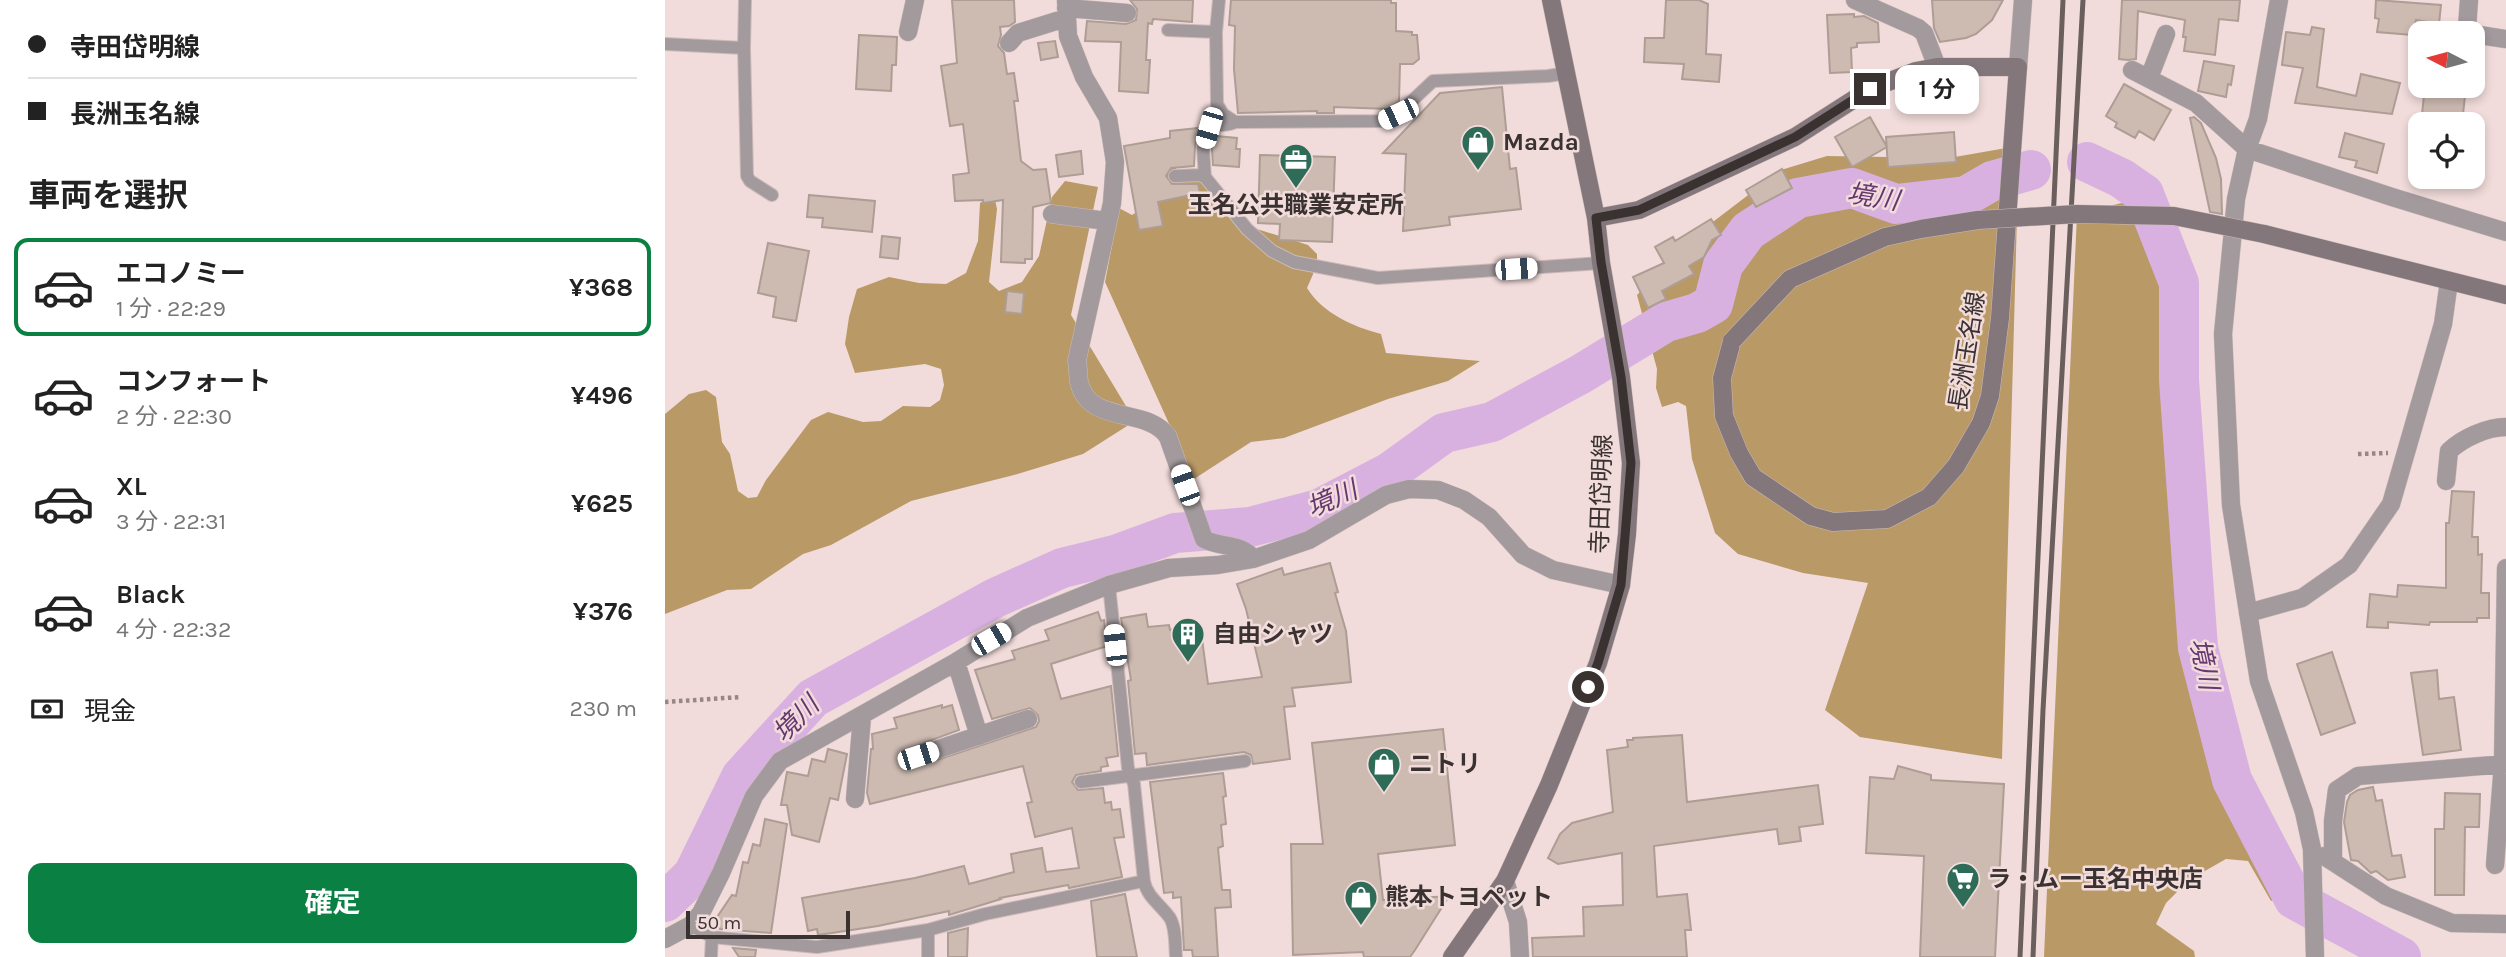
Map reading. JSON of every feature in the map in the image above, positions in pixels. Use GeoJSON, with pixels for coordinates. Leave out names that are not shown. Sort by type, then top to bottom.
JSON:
{"type":"FeatureCollection","features":[{"type":"Feature","properties":{"kind":"main road","name":"寺田岱明線"},"geometry":{"type":"LineString","coordinates":[[1452,957],[1505,881],[1549,785],[1598,663],[1621,585],[1627,534],[1631,463],[1621,377],[1596,218],[1551,0]]}},
{"type":"Feature","properties":{"kind":"main road"},"geometry":{"type":"LineString","coordinates":[[1596,218],[1639,210],[1795,137],[1870,89],[1916,71],[1937,67],[2018,68]]}},
{"type":"Feature","properties":{"kind":"main road","name":"長洲玉名線"},"geometry":{"type":"LineString","coordinates":[[2018,68],[2009,187],[2000,318],[1990,396],[1981,424],[1957,466],[1929,498],[1887,519],[1833,522],[1811,516],[1753,477],[1739,453],[1724,416],[1722,378],[1732,341],[1790,279],[1885,237],[1977,220],[2077,214],[2174,216],[2264,234],[2506,295]]}},
{"type":"Feature","properties":{"kind":"street"},"geometry":{"type":"LineString","coordinates":[[908,32],[915,0]]}},
{"type":"Feature","properties":{"kind":"street"},"geometry":{"type":"LineString","coordinates":[[1855,0],[1918,28],[1924,33],[1937,67]]}},
{"type":"Feature","properties":{"kind":"street"},"geometry":{"type":"LineString","coordinates":[[2018,68],[2023,0]]}},
{"type":"Feature","properties":{"kind":"street"},"geometry":{"type":"LineString","coordinates":[[2279,0],[2257,119],[2247,149],[2236,200],[2223,334],[2231,505],[2259,681],[2304,812],[2313,858],[2315,957]]}},
{"type":"Feature","properties":{"kind":"street"},"geometry":{"type":"LineString","coordinates":[[2467,21],[2469,0]]}},
{"type":"Feature","properties":{"kind":"street"},"geometry":{"type":"LineString","coordinates":[[1066,8],[1068,36],[1083,77],[1108,118],[1115,162],[1112,203],[1077,360],[1080,385],[1092,404],[1116,415],[1147,420],[1162,428],[1168,438],[1204,540],[1243,549],[1249,552],[1253,559]]}},
{"type":"Feature","properties":{"kind":"street"},"geometry":{"type":"LineString","coordinates":[[1009,43],[1018,33],[1066,8],[1127,13]]}},
{"type":"Feature","properties":{"kind":"street"},"geometry":{"type":"LineString","coordinates":[[2149,78],[2166,34]]}},
{"type":"Feature","properties":{"kind":"street"},"geometry":{"type":"LineString","coordinates":[[2485,36],[2506,39]]}},
{"type":"Feature","properties":{"kind":"street"},"geometry":{"type":"LineString","coordinates":[[2131,70],[2196,103],[2247,149],[2506,232]]}},
{"type":"Feature","properties":{"kind":"street"},"geometry":{"type":"LineString","coordinates":[[1052,214],[1107,221]]}},
{"type":"Feature","properties":{"kind":"street"},"geometry":{"type":"LineString","coordinates":[[2248,613],[2302,598],[2349,565],[2391,504],[2443,324],[2449,281]]}},
{"type":"Feature","properties":{"kind":"street"},"geometry":{"type":"LineString","coordinates":[[2446,481],[2449,451],[2454,446],[2492,427],[2506,427]]}},
{"type":"Feature","properties":{"kind":"street"},"geometry":{"type":"LineString","coordinates":[[665,939],[691,925],[701,913],[754,796],[780,761],[862,717],[1027,618],[1109,585],[1169,568],[1218,565],[1253,559],[1309,541],[1386,495],[1409,489],[1439,490],[1464,500],[1489,517],[1523,555],[1553,570],[1621,585]]}},
{"type":"Feature","properties":{"kind":"street"},"geometry":{"type":"LineString","coordinates":[[2495,865],[2504,764],[2506,568]]}},
{"type":"Feature","properties":{"kind":"street"},"geometry":{"type":"LineString","coordinates":[[956,662],[979,736]]}},
{"type":"Feature","properties":{"kind":"street"},"geometry":{"type":"LineString","coordinates":[[855,799],[862,717]]}},
{"type":"Feature","properties":{"kind":"street"},"geometry":{"type":"LineString","coordinates":[[918,756],[1028,719]]}},
{"type":"Feature","properties":{"kind":"street"},"geometry":{"type":"LineString","coordinates":[[2333,862],[2333,821],[2337,790],[2358,776],[2504,764]]}},
{"type":"Feature","properties":{"kind":"street"},"geometry":{"type":"LineString","coordinates":[[2313,858],[2333,862],[2386,895],[2452,923],[2506,924]]}},
{"type":"Feature","properties":{"kind":"street"},"geometry":{"type":"LineString","coordinates":[[1505,881],[1518,922],[1520,957]]}},
{"type":"Feature","properties":{"kind":"lane"},"geometry":{"type":"LineString","coordinates":[[745,0],[747,176],[750,181],[772,195]]}},
{"type":"Feature","properties":{"kind":"lane"},"geometry":{"type":"LineString","coordinates":[[1219,0],[1216,32],[1217,104],[1223,114],[1235,122]]}},
{"type":"Feature","properties":{"kind":"lane"},"geometry":{"type":"LineString","coordinates":[[1168,30],[1216,32]]}},
{"type":"Feature","properties":{"kind":"lane"},"geometry":{"type":"LineString","coordinates":[[665,44],[744,48]]}},
{"type":"Feature","properties":{"kind":"lane"},"geometry":{"type":"LineString","coordinates":[[1205,177],[1203,148],[1209,128],[1213,125],[1230,125],[1235,122],[1384,121],[1398,114],[1433,80],[1567,73]]}},
{"type":"Feature","properties":{"kind":"lane"},"geometry":{"type":"LineString","coordinates":[[1175,176],[1205,177],[1247,229],[1272,251],[1294,262],[1349,274],[1378,278],[1601,262]]}},
{"type":"Feature","properties":{"kind":"lane"},"geometry":{"type":"LineString","coordinates":[[1109,585],[1128,768],[1144,863],[1144,881],[1146,890],[1170,918],[1176,957]]}},
{"type":"Feature","properties":{"kind":"lane"},"geometry":{"type":"LineString","coordinates":[[1081,782],[1245,761]]}},
{"type":"Feature","properties":{"kind":"lane"},"geometry":{"type":"LineString","coordinates":[[691,925],[712,937],[817,952],[1144,881]]}},
{"type":"Feature","properties":{"kind":"lane"},"geometry":{"type":"LineString","coordinates":[[927,930],[928,957]]}},
{"type":"Feature","properties":{"kind":"lane"},"geometry":{"type":"LineString","coordinates":[[711,957],[712,937]]}},
{"type":"Feature","properties":{"kind":"path"},"geometry":{"type":"LineString","coordinates":[[2358,454],[2389,453]]}},
{"type":"Feature","properties":{"kind":"path"},"geometry":{"type":"LineString","coordinates":[[665,702],[741,697]]}},
{"type":"Feature","properties":{"kind":"shaded area"},"geometry":{"type":"Polygon","coordinates":[[[2012,147],[2007,200],[2017,216],[2002,759],[1860,737],[1825,710],[1868,583],[1803,573],[1738,554],[1715,533],[1692,459],[1686,406],[1678,402],[1662,407],[1656,388],[1657,369],[1637,295],[1701,231],[1781,170],[1827,156],[1949,158],[2012,147]]]}},
{"type":"Feature","properties":{"kind":"shaded area"},"geometry":{"type":"Polygon","coordinates":[[[1172,158],[1177,171],[1204,180],[1240,219],[1257,229],[1308,245],[1317,254],[1317,265],[1307,288],[1313,297],[1339,318],[1381,334],[1386,353],[1480,361],[1448,381],[1388,399],[1284,438],[1251,442],[1194,479],[1105,282],[1119,208],[1132,215],[1140,210],[1172,158]]]}},
{"type":"Feature","properties":{"kind":"shaded area"},"geometry":{"type":"Polygon","coordinates":[[[1065,181],[1098,187],[1071,315],[1135,421],[1083,454],[911,501],[831,545],[803,554],[751,589],[727,590],[665,614],[665,414],[689,394],[706,390],[716,397],[722,442],[730,454],[738,491],[748,498],[757,497],[766,480],[811,420],[828,412],[863,422],[881,421],[903,406],[930,407],[940,400],[944,385],[941,369],[925,364],[855,373],[845,344],[857,289],[889,277],[919,283],[946,284],[966,273],[978,241],[980,203],[994,195],[997,209],[989,282],[999,291],[1022,282],[1039,256],[1052,197],[1065,181]]]}},
{"type":"Feature","properties":{"kind":"shaded area"},"geometry":{"type":"Polygon","coordinates":[[[2154,195],[2179,283],[2179,380],[2198,648],[2232,780],[2294,899],[2278,898],[2271,901],[2248,861],[2226,859],[2189,880],[2166,903],[2156,924],[2194,951],[2195,957],[2044,957],[2077,214],[2154,195]]]}},
{"type":"Feature","properties":{"kind":"building"},"geometry":{"type":"Polygon","coordinates":[[[952,0],[1014,0],[1015,22],[1000,27],[998,46],[1004,53],[1007,74],[1014,73],[1018,101],[1014,101],[1021,161],[1033,170],[1046,169],[1051,203],[1033,207],[1032,259],[1025,259],[1025,263],[1001,262],[1003,200],[983,203],[983,200],[955,201],[953,175],[969,173],[963,124],[950,126],[941,66],[957,63],[952,0]]]}},
{"type":"Feature","properties":{"kind":"building"},"geometry":{"type":"Polygon","coordinates":[[[1130,0],[1193,0],[1192,22],[1153,19],[1152,24],[1148,23],[1148,93],[1119,91],[1121,42],[1085,41],[1087,21],[1126,24],[1136,20],[1137,9],[1130,0]]]}},
{"type":"Feature","properties":{"kind":"building"},"geometry":{"type":"Polygon","coordinates":[[[1231,0],[1391,0],[1391,3],[1396,3],[1396,31],[1417,35],[1419,59],[1413,64],[1400,64],[1399,101],[1389,109],[1334,107],[1334,113],[1238,113],[1234,69],[1235,26],[1229,25],[1231,0]]]}},
{"type":"Feature","properties":{"kind":"building"},"geometry":{"type":"Polygon","coordinates":[[[1666,0],[1699,0],[1708,4],[1706,54],[1721,55],[1719,82],[1682,79],[1684,64],[1644,62],[1645,38],[1664,38],[1666,0]]]}},
{"type":"Feature","properties":{"kind":"building"},"geometry":{"type":"Polygon","coordinates":[[[1932,0],[2003,0],[1992,20],[1976,34],[1940,42],[1934,28],[1932,0]]]}},
{"type":"Feature","properties":{"kind":"building"},"geometry":{"type":"Polygon","coordinates":[[[2122,0],[2240,0],[2238,21],[2219,19],[2215,55],[2184,51],[2185,20],[2138,11],[2136,59],[2128,60],[2119,59],[2122,0]]]}},
{"type":"Feature","properties":{"kind":"building"},"geometry":{"type":"Polygon","coordinates":[[[2376,0],[2441,5],[2439,21],[2408,21],[2408,35],[2377,32],[2379,19],[2375,18],[2376,0]]]}},
{"type":"Feature","properties":{"kind":"building"},"geometry":{"type":"Polygon","coordinates":[[[1854,14],[1854,17],[1864,16],[1878,23],[1879,42],[1857,43],[1857,47],[1851,48],[1852,72],[1830,73],[1827,15],[1854,14]]]}},
{"type":"Feature","properties":{"kind":"building"},"geometry":{"type":"Polygon","coordinates":[[[2312,27],[2324,29],[2317,87],[2356,96],[2361,74],[2400,83],[2392,114],[2295,103],[2303,68],[2282,65],[2286,32],[2310,35],[2312,27]]]}},
{"type":"Feature","properties":{"kind":"building"},"geometry":{"type":"Polygon","coordinates":[[[859,35],[897,37],[891,91],[856,89],[859,35]]]}},
{"type":"Feature","properties":{"kind":"building"},"geometry":{"type":"Polygon","coordinates":[[[1055,41],[1058,57],[1041,60],[1038,43],[1055,41]]]}},
{"type":"Feature","properties":{"kind":"building"},"geometry":{"type":"Polygon","coordinates":[[[2204,61],[2234,66],[2226,97],[2198,91],[2204,61]]]}},
{"type":"Feature","properties":{"kind":"building"},"geometry":{"type":"Polygon","coordinates":[[[2124,84],[2171,110],[2154,140],[2139,131],[2135,138],[2115,127],[2117,123],[2106,116],[2124,84]]]}},
{"type":"Feature","properties":{"kind":"building"},"geometry":{"type":"Polygon","coordinates":[[[1502,87],[1510,169],[1516,168],[1521,209],[1449,217],[1450,225],[1403,231],[1406,154],[1383,153],[1440,93],[1502,87]]]}},
{"type":"Feature","properties":{"kind":"building"},"geometry":{"type":"Polygon","coordinates":[[[2424,98],[2465,98],[2463,112],[2422,112],[2424,98]]]}},
{"type":"Feature","properties":{"kind":"building"},"geometry":{"type":"Polygon","coordinates":[[[1870,117],[1887,147],[1852,167],[1835,137],[1870,117]]]}},
{"type":"Feature","properties":{"kind":"building"},"geometry":{"type":"Polygon","coordinates":[[[2194,117],[2201,123],[2216,158],[2221,179],[2222,214],[2210,212],[2190,118],[2194,117]]]}},
{"type":"Feature","properties":{"kind":"building"},"geometry":{"type":"Polygon","coordinates":[[[1199,128],[1194,166],[1171,168],[1166,176],[1172,184],[1198,184],[1200,193],[1158,202],[1163,226],[1139,230],[1124,146],[1170,138],[1170,131],[1199,128]]]}},
{"type":"Feature","properties":{"kind":"building"},"geometry":{"type":"Polygon","coordinates":[[[1954,132],[1956,162],[1888,167],[1886,137],[1954,132]]]}},
{"type":"Feature","properties":{"kind":"building"},"geometry":{"type":"Polygon","coordinates":[[[2345,133],[2384,144],[2377,173],[2355,167],[2357,161],[2339,157],[2345,133]]]}},
{"type":"Feature","properties":{"kind":"building"},"geometry":{"type":"Polygon","coordinates":[[[1216,136],[1237,138],[1236,149],[1240,149],[1239,167],[1213,165],[1212,149],[1216,136]]]}},
{"type":"Feature","properties":{"kind":"building"},"geometry":{"type":"Polygon","coordinates":[[[1081,151],[1083,174],[1059,177],[1056,155],[1081,151]]]}},
{"type":"Feature","properties":{"kind":"building","name":"玉名公共職業安定所"},"geometry":{"type":"Polygon","coordinates":[[[1260,155],[1335,157],[1332,242],[1279,240],[1280,224],[1258,223],[1260,155]]]}},
{"type":"Feature","properties":{"kind":"building"},"geometry":{"type":"Polygon","coordinates":[[[1782,169],[1792,188],[1756,207],[1746,190],[1782,169]]]}},
{"type":"Feature","properties":{"kind":"building"},"geometry":{"type":"Polygon","coordinates":[[[809,195],[875,201],[872,232],[822,227],[823,218],[807,217],[809,195]]]}},
{"type":"Feature","properties":{"kind":"building"},"geometry":{"type":"Polygon","coordinates":[[[1711,219],[1721,235],[1712,240],[1704,257],[1689,266],[1694,274],[1662,291],[1666,299],[1648,308],[1633,277],[1664,263],[1655,247],[1673,237],[1675,241],[1711,219]]]}},
{"type":"Feature","properties":{"kind":"building"},"geometry":{"type":"Polygon","coordinates":[[[882,236],[900,238],[898,259],[880,257],[882,236]]]}},
{"type":"Feature","properties":{"kind":"building"},"geometry":{"type":"Polygon","coordinates":[[[768,243],[809,251],[796,321],[773,317],[776,297],[758,293],[768,243]]]}},
{"type":"Feature","properties":{"kind":"building"},"geometry":{"type":"Polygon","coordinates":[[[1007,291],[1024,293],[1022,314],[1005,312],[1007,291]]]}},
{"type":"Feature","properties":{"kind":"building"},"geometry":{"type":"Polygon","coordinates":[[[2452,491],[2474,492],[2472,537],[2478,537],[2478,555],[2482,554],[2481,593],[2489,593],[2489,618],[2477,618],[2477,622],[2430,622],[2429,625],[2388,622],[2388,628],[2367,627],[2370,594],[2397,597],[2398,585],[2446,588],[2446,523],[2449,523],[2452,491]]]}},
{"type":"Feature","properties":{"kind":"building"},"geometry":{"type":"Polygon","coordinates":[[[1330,563],[1346,631],[1351,682],[1292,688],[1295,706],[1284,707],[1290,759],[1253,764],[1251,755],[1244,752],[1147,765],[1146,753],[1135,754],[1128,681],[1131,680],[1121,618],[1146,614],[1148,627],[1169,625],[1170,630],[1194,627],[1196,640],[1202,639],[1208,684],[1262,677],[1246,609],[1237,584],[1282,568],[1284,575],[1330,563]]]}},
{"type":"Feature","properties":{"kind":"building"},"geometry":{"type":"Polygon","coordinates":[[[1098,612],[1101,621],[1104,620],[1107,646],[1051,664],[1061,699],[1111,686],[1118,756],[1106,758],[1108,766],[1101,767],[1101,771],[1076,775],[1072,782],[1078,790],[1103,788],[1105,803],[1111,802],[1112,810],[1120,809],[1124,837],[1114,838],[1122,877],[1000,898],[949,915],[949,911],[818,935],[817,929],[808,931],[802,898],[915,878],[964,866],[969,884],[1014,872],[1011,854],[1042,848],[1046,872],[1079,868],[1072,828],[1035,837],[1027,803],[1032,802],[1023,766],[870,804],[867,793],[873,749],[872,734],[897,728],[894,718],[942,705],[942,708],[952,705],[959,730],[910,748],[908,760],[916,767],[1036,727],[1038,715],[1030,708],[992,719],[975,670],[1015,659],[1012,651],[1049,640],[1045,630],[1098,612]]]}},
{"type":"Feature","properties":{"kind":"building"},"geometry":{"type":"Polygon","coordinates":[[[2332,652],[2355,723],[2321,735],[2297,664],[2332,652]]]}},
{"type":"Feature","properties":{"kind":"building"},"geometry":{"type":"Polygon","coordinates":[[[2437,670],[2439,699],[2454,697],[2461,750],[2423,755],[2411,673],[2437,670]]]}},
{"type":"Feature","properties":{"kind":"building","name":"ニトリ"},"geometry":{"type":"Polygon","coordinates":[[[1443,729],[1455,845],[1378,854],[1383,900],[1449,896],[1415,950],[1410,957],[1364,957],[1363,952],[1293,955],[1291,844],[1323,844],[1312,743],[1443,729]]]}},
{"type":"Feature","properties":{"kind":"building"},"geometry":{"type":"Polygon","coordinates":[[[1682,735],[1687,802],[1818,785],[1823,824],[1799,827],[1801,841],[1779,844],[1777,829],[1654,846],[1657,897],[1687,894],[1691,930],[1685,930],[1687,957],[1533,957],[1532,938],[1584,936],[1583,907],[1623,905],[1622,853],[1558,864],[1548,858],[1560,834],[1572,823],[1613,812],[1607,750],[1628,747],[1627,740],[1633,738],[1682,735]]]}},
{"type":"Feature","properties":{"kind":"building"},"geometry":{"type":"Polygon","coordinates":[[[828,749],[847,754],[838,800],[830,798],[819,842],[792,835],[787,805],[781,805],[787,772],[808,776],[812,759],[825,762],[828,749]]]}},
{"type":"Feature","properties":{"kind":"building"},"geometry":{"type":"Polygon","coordinates":[[[1898,766],[1931,775],[1931,780],[2004,784],[1995,957],[1920,957],[1924,856],[1866,853],[1870,777],[1894,779],[1898,766]]]}},
{"type":"Feature","properties":{"kind":"building"},"geometry":{"type":"Polygon","coordinates":[[[1223,773],[1226,824],[1221,825],[1223,846],[1218,848],[1222,890],[1230,890],[1231,907],[1215,908],[1218,957],[1193,957],[1192,950],[1184,950],[1181,897],[1173,898],[1173,892],[1164,893],[1150,782],[1223,773]]]}},
{"type":"Feature","properties":{"kind":"building"},"geometry":{"type":"Polygon","coordinates":[[[2373,787],[2376,801],[2382,800],[2392,856],[2401,855],[2405,877],[2388,880],[2376,871],[2371,873],[2358,861],[2351,860],[2344,822],[2347,802],[2350,795],[2358,790],[2373,787]]]}},
{"type":"Feature","properties":{"kind":"building"},"geometry":{"type":"Polygon","coordinates":[[[2445,793],[2480,794],[2479,827],[2465,827],[2464,895],[2435,895],[2435,829],[2444,829],[2445,793]]]}},
{"type":"Feature","properties":{"kind":"building"},"geometry":{"type":"Polygon","coordinates":[[[765,819],[787,824],[771,933],[720,929],[715,920],[732,895],[736,896],[743,862],[748,863],[753,844],[760,846],[765,819]]]}},
{"type":"Feature","properties":{"kind":"building"},"geometry":{"type":"Polygon","coordinates":[[[1125,894],[1137,957],[1097,957],[1091,901],[1125,894]]]}},
{"type":"Feature","properties":{"kind":"building"},"geometry":{"type":"Polygon","coordinates":[[[968,928],[967,957],[948,957],[948,933],[968,928]]]}},
{"type":"Feature","properties":{"kind":"building"},"geometry":{"type":"Polygon","coordinates":[[[733,948],[756,950],[755,957],[739,957],[733,948]]]}},
{"type":"Feature","properties":{"kind":"waterway","name":"境川"},"geometry":{"type":"LineString","coordinates":[[2087,162],[2121,178],[2144,194],[2179,283],[2179,380],[2198,648],[2232,780],[2294,899],[2401,957]]}},
{"type":"Feature","properties":{"kind":"waterway","name":"境川"},"geometry":{"type":"LineString","coordinates":[[665,902],[693,875],[741,777],[813,698],[995,598],[1062,568],[1115,555],[1175,533],[1250,527],[1319,509],[1390,472],[1444,433],[1492,422],[1581,374],[1666,322],[1697,313],[1713,304],[1723,265],[1748,231],[1798,198],[1852,188],[1896,204],[1966,196],[1992,181],[2031,170]]}},
{"type":"Feature","properties":{"kind":"railway"},"geometry":{"type":"LineString","coordinates":[[2020,957],[2063,0]]}},
{"type":"Feature","properties":{"kind":"railway"},"geometry":{"type":"LineString","coordinates":[[2033,957],[2043,710],[2083,0]]}},
{"type":"Feature","properties":{"kind":"place","name":"Mazda"},"geometry":{"type":"Point","coordinates":[1478,172]}},
{"type":"Feature","properties":{"kind":"place","name":"玉名公共職業安定所"},"geometry":{"type":"Point","coordinates":[1296,190]}},
{"type":"Feature","properties":{"kind":"place","name":"自由シャツ"},"geometry":{"type":"Point","coordinates":[1188,664]}},
{"type":"Feature","properties":{"kind":"place","name":"ニトリ"},"geometry":{"type":"Point","coordinates":[1384,794]}},
{"type":"Feature","properties":{"kind":"place","name":"ラ・ムー玉名中央店"},"geometry":{"type":"Point","coordinates":[1963,909]}},
{"type":"Feature","properties":{"kind":"place","name":"熊本トヨペット"},"geometry":{"type":"Point","coordinates":[1361,927]}},
{"type":"Feature","properties":{"kind":"route"},"geometry":{"type":"LineString","coordinates":[[1588,687],[1598,663],[1621,585],[1631,463],[1621,377],[1596,218],[1639,210],[1795,137],[1870,89]]}}]}
